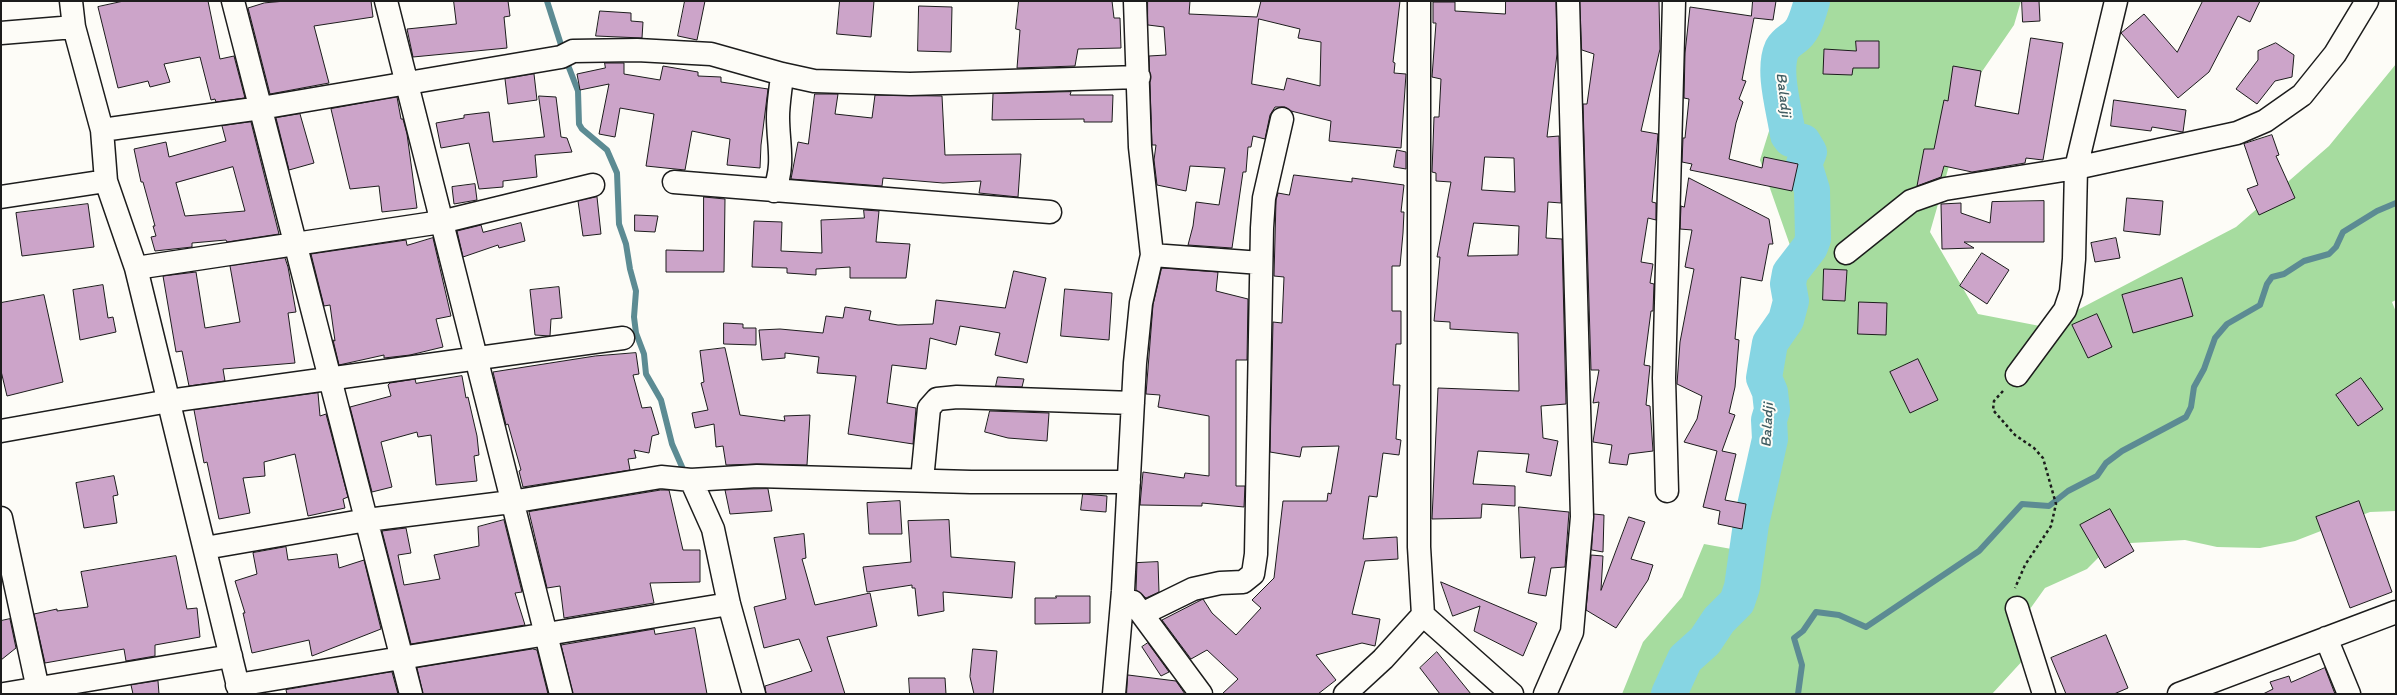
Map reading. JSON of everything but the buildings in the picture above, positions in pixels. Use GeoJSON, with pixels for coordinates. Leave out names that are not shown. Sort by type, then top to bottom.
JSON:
{"type":"FeatureCollection","features":[{"type":"Feature","properties":{"kind":"street"},"geometry":{"type":"LineString","coordinates":[[71,1],[74,28],[102,130],[106,181],[136,268],[238,690],[402,658],[729,604]]}},
{"type":"Feature","properties":{"kind":"street"},"geometry":{"type":"LineString","coordinates":[[233,1],[411,694]]}},
{"type":"Feature","properties":{"kind":"street"},"geometry":{"type":"LineString","coordinates":[[386,1],[511,502],[561,694]]}},
{"type":"Feature","properties":{"kind":"street"},"geometry":{"type":"LineString","coordinates":[[1114,694],[1123,591],[1133,403],[1141,303],[1152,255],[1140,147],[1139,77],[1135,1]]}},
{"type":"Feature","properties":{"kind":"street"},"geometry":{"type":"LineString","coordinates":[[1345,694],[1383,659],[1423,615],[1419,540],[1418,1]]}},
{"type":"Feature","properties":{"kind":"street"},"geometry":{"type":"LineString","coordinates":[[1545,694],[1572,632],[1582,517],[1568,1]]}},
{"type":"Feature","properties":{"kind":"street"},"geometry":{"type":"LineString","coordinates":[[1667,491],[1664,378],[1674,1]]}},
{"type":"Feature","properties":{"kind":"street"},"geometry":{"type":"LineString","coordinates":[[2017,375],[2065,310],[2071,292],[2074,259],[2076,168],[2116,1]]}},
{"type":"Feature","properties":{"kind":"street"},"geometry":{"type":"LineString","coordinates":[[1846,253],[1911,201],[1945,189],[2076,168],[2237,133],[2264,121],[2302,95],[2336,54],[2367,1]]}},
{"type":"Feature","properties":{"kind":"street"},"geometry":{"type":"LineString","coordinates":[[1,33],[74,28]]}},
{"type":"Feature","properties":{"kind":"street"},"geometry":{"type":"LineString","coordinates":[[102,130],[261,108],[567,54],[637,50],[711,54],[782,74],[814,81],[910,84],[1139,77]]}},
{"type":"Feature","properties":{"kind":"street"},"geometry":{"type":"LineString","coordinates":[[774,191],[781,175],[781,149],[778,117],[782,74]]}},
{"type":"Feature","properties":{"kind":"street"},"geometry":{"type":"LineString","coordinates":[[1142,614],[1193,589],[1220,583],[1243,582],[1253,574],[1256,554],[1261,263],[1264,198],[1282,119]]}},
{"type":"Feature","properties":{"kind":"street"},"geometry":{"type":"LineString","coordinates":[[1,197],[106,181]]}},
{"type":"Feature","properties":{"kind":"street"},"geometry":{"type":"LineString","coordinates":[[674,182],[1050,212]]}},
{"type":"Feature","properties":{"kind":"street"},"geometry":{"type":"LineString","coordinates":[[136,268],[296,246],[441,222],[593,185]]}},
{"type":"Feature","properties":{"kind":"street"},"geometry":{"type":"LineString","coordinates":[[1152,255],[1261,263]]}},
{"type":"Feature","properties":{"kind":"street"},"geometry":{"type":"LineString","coordinates":[[1,431],[169,402],[623,338]]}},
{"type":"Feature","properties":{"kind":"street"},"geometry":{"type":"LineString","coordinates":[[922,480],[929,408],[937,399],[957,397],[1133,403]]}},
{"type":"Feature","properties":{"kind":"street"},"geometry":{"type":"LineString","coordinates":[[204,548],[366,520],[511,502],[661,477],[691,480],[757,476],[922,480],[1129,482]]}},
{"type":"Feature","properties":{"kind":"street"},"geometry":{"type":"LineString","coordinates":[[691,480],[713,529],[729,604],[754,694]]}},
{"type":"Feature","properties":{"kind":"street"},"geometry":{"type":"LineString","coordinates":[[1,518],[38,691]]}},
{"type":"Feature","properties":{"kind":"street"},"geometry":{"type":"LineString","coordinates":[[1123,591],[1142,614],[1201,694]]}},
{"type":"Feature","properties":{"kind":"street"},"geometry":{"type":"LineString","coordinates":[[2016,608],[2044,694]]}},
{"type":"Feature","properties":{"kind":"street"},"geometry":{"type":"LineString","coordinates":[[2179,694],[2396,612]]}},
{"type":"Feature","properties":{"kind":"street"},"geometry":{"type":"LineString","coordinates":[[1423,615],[1512,694]]}},
{"type":"Feature","properties":{"kind":"street"},"geometry":{"type":"LineString","coordinates":[[2326,638],[2349,694]]}},
{"type":"Feature","properties":{"kind":"street"},"geometry":{"type":"LineString","coordinates":[[4,694],[38,691],[231,656]]}},
{"type":"Feature","properties":{"kind":"path"},"geometry":{"type":"LineString","coordinates":[[2016,608],[2015,588],[2025,564],[2052,526],[2056,504],[2043,458],[2034,448],[2015,435],[1993,410],[1994,401],[2017,375]]}},
{"type":"Feature","properties":{"kind":"green space","name":"Baladji"},"geometry":{"type":"Polygon","coordinates":[[[1805,1],[2021,1],[2014,25],[1972,86],[1930,232],[1978,314],[2045,327],[2236,227],[2329,146],[2396,64],[2396,300],[2392,302],[2396,312],[2396,511],[2370,512],[2295,541],[2260,548],[2217,547],[2185,540],[2112,544],[2087,569],[2045,588],[2025,616],[2025,658],[1992,694],[1622,694],[1643,642],[1682,597],[1704,544],[1737,550],[1755,508],[1760,400],[1759,336],[1773,319],[1798,268],[1760,160],[1794,51],[1805,1]]]}},
{"type":"Feature","properties":{"kind":"waterway"},"geometry":{"type":"LineString","coordinates":[[547,1],[563,51]]}},
{"type":"Feature","properties":{"kind":"waterway","name":"Baladji"},"geometry":{"type":"LineString","coordinates":[[1669,694],[1685,659],[1705,641],[1719,620],[1737,602],[1742,587],[1751,524],[1770,439],[1769,420],[1772,410],[1770,392],[1764,378],[1770,343],[1786,320],[1791,301],[1788,284],[1790,273],[1810,247],[1813,239],[1812,190],[1804,164],[1809,152],[1803,142],[1791,139],[1788,135],[1780,92],[1778,68],[1782,49],[1800,32],[1812,1]]}},
{"type":"Feature","properties":{"kind":"waterway"},"geometry":{"type":"LineString","coordinates":[[566,60],[578,91],[579,124],[582,129],[607,150],[617,173],[619,224],[626,244],[630,269],[636,291],[634,317],[636,333],[644,354],[646,374],[661,400],[672,444],[686,476]]}},
{"type":"Feature","properties":{"kind":"waterway"},"geometry":{"type":"LineString","coordinates":[[1798,694],[1802,665],[1794,638],[1803,631],[1816,612],[1839,615],[1866,627],[1979,551],[2022,504],[2049,506],[2068,491],[2097,476],[2106,463],[2122,451],[2186,417],[2191,407],[2194,387],[2204,369],[2215,338],[2227,324],[2260,305],[2267,284],[2272,277],[2284,274],[2304,261],[2329,254],[2336,247],[2343,232],[2377,211],[2396,203]]}}]}
